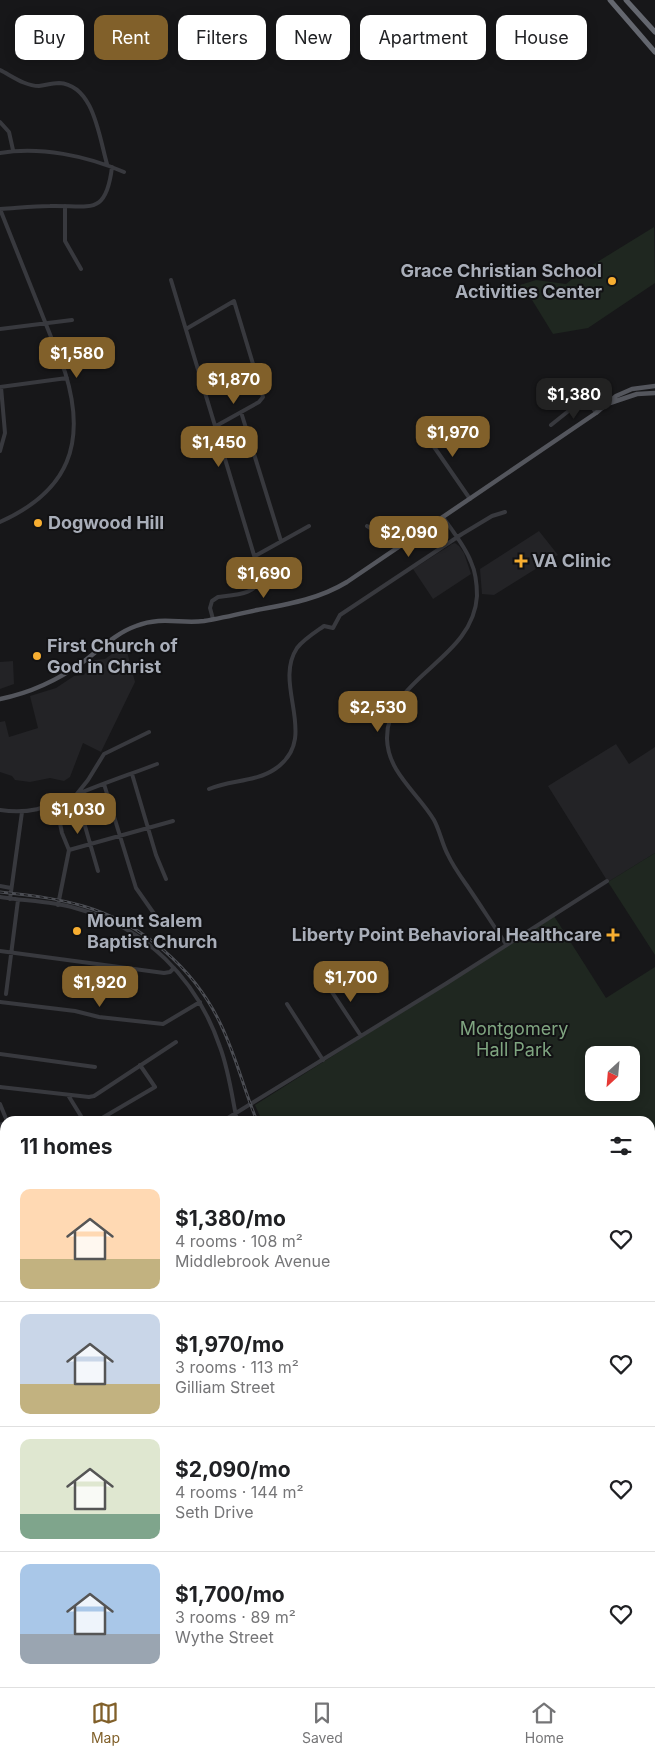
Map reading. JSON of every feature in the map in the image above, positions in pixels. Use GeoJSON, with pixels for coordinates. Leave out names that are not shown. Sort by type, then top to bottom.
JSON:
{"type":"FeatureCollection","features":[{"type":"Feature","properties":{"kind":"highway"},"geometry":{"type":"LineString","coordinates":[[610,0],[655,52]]}},
{"type":"Feature","properties":{"kind":"highway"},"geometry":{"type":"LineString","coordinates":[[626,0],[655,32]]}},
{"type":"Feature","properties":{"kind":"main road"},"geometry":{"type":"LineString","coordinates":[[0,699],[28,691],[54,680],[78,666],[119,634],[135,626],[158,620],[199,621],[213,619],[292,604],[320,595],[347,582],[443,518],[609,404],[616,396],[639,387],[655,386]]}},
{"type":"Feature","properties":{"kind":"main road"},"geometry":{"type":"LineString","coordinates":[[609,404],[637,394],[655,393]]}},
{"type":"Feature","properties":{"kind":"street"},"geometry":{"type":"LineString","coordinates":[[0,70],[31,85],[63,84],[81,93],[88,100],[107,164]]}},
{"type":"Feature","properties":{"kind":"street"},"geometry":{"type":"LineString","coordinates":[[0,122],[9,132],[13,150]]}},
{"type":"Feature","properties":{"kind":"street"},"geometry":{"type":"LineString","coordinates":[[0,152],[41,150],[107,164],[124,172]]}},
{"type":"Feature","properties":{"kind":"street"},"geometry":{"type":"LineString","coordinates":[[0,522],[41,498],[54,484],[65,467],[72,447],[74,430],[72,398],[67,378],[0,209],[85,207],[98,202],[108,190],[112,167]]}},
{"type":"Feature","properties":{"kind":"street"},"geometry":{"type":"LineString","coordinates":[[65,206],[65,241],[81,269]]}},
{"type":"Feature","properties":{"kind":"street"},"geometry":{"type":"LineString","coordinates":[[171,280],[260,577],[257,586],[251,591],[215,599],[210,606],[213,619]]}},
{"type":"Feature","properties":{"kind":"street"},"geometry":{"type":"LineString","coordinates":[[186,329],[234,301],[263,396],[261,400],[216,426]]}},
{"type":"Feature","properties":{"kind":"street"},"geometry":{"type":"LineString","coordinates":[[0,329],[72,320]]}},
{"type":"Feature","properties":{"kind":"street"},"geometry":{"type":"LineString","coordinates":[[0,452],[5,433],[0,387],[67,378]]}},
{"type":"Feature","properties":{"kind":"street"},"geometry":{"type":"LineString","coordinates":[[551,424],[586,397],[596,413]]}},
{"type":"Feature","properties":{"kind":"street"},"geometry":{"type":"LineString","coordinates":[[241,412],[281,541]]}},
{"type":"Feature","properties":{"kind":"street"},"geometry":{"type":"LineString","coordinates":[[421,428],[470,499]]}},
{"type":"Feature","properties":{"kind":"street"},"geometry":{"type":"LineString","coordinates":[[210,789],[218,785],[267,774],[277,768],[287,758],[294,743],[296,731],[289,678],[290,668],[293,656],[302,643],[324,626],[333,628],[340,615],[457,537],[492,516],[504,512]]}},
{"type":"Feature","properties":{"kind":"street"},"geometry":{"type":"LineString","coordinates":[[443,518],[470,559],[476,578],[476,599],[473,616],[455,645],[399,700],[389,721],[388,748],[396,770],[434,820],[450,860],[506,944]]}},
{"type":"Feature","properties":{"kind":"street"},"geometry":{"type":"LineString","coordinates":[[255,556],[309,526]]}},
{"type":"Feature","properties":{"kind":"street"},"geometry":{"type":"LineString","coordinates":[[367,526],[390,540],[397,548]]}},
{"type":"Feature","properties":{"kind":"street"},"geometry":{"type":"LineString","coordinates":[[76,794],[88,780],[104,754],[149,732]]}},
{"type":"Feature","properties":{"kind":"street"},"geometry":{"type":"LineString","coordinates":[[0,810],[22,812],[38,810],[157,764]]}},
{"type":"Feature","properties":{"kind":"street"},"geometry":{"type":"LineString","coordinates":[[132,774],[156,855],[166,880]]}},
{"type":"Feature","properties":{"kind":"street"},"geometry":{"type":"LineString","coordinates":[[104,784],[136,890],[155,915]]}},
{"type":"Feature","properties":{"kind":"street"},"geometry":{"type":"LineString","coordinates":[[76,794],[98,871]]}},
{"type":"Feature","properties":{"kind":"street"},"geometry":{"type":"LineString","coordinates":[[56,804],[62,833],[68,850],[58,905]]}},
{"type":"Feature","properties":{"kind":"street"},"geometry":{"type":"LineString","coordinates":[[10,899],[22,812]]}},
{"type":"Feature","properties":{"kind":"street"},"geometry":{"type":"LineString","coordinates":[[68,850],[173,821]]}},
{"type":"Feature","properties":{"kind":"street"},"geometry":{"type":"LineString","coordinates":[[231,1116],[607,880]]}},
{"type":"Feature","properties":{"kind":"street"},"geometry":{"type":"LineString","coordinates":[[0,886],[11,888]]}},
{"type":"Feature","properties":{"kind":"street"},"geometry":{"type":"LineString","coordinates":[[0,897],[84,910],[128,930],[152,946],[174,968],[200,1002],[221,1048],[236,1116]]}},
{"type":"Feature","properties":{"kind":"street"},"geometry":{"type":"LineString","coordinates":[[6,994],[18,900]]}},
{"type":"Feature","properties":{"kind":"street"},"geometry":{"type":"LineString","coordinates":[[0,951],[164,974],[174,968]]}},
{"type":"Feature","properties":{"kind":"street"},"geometry":{"type":"LineString","coordinates":[[324,980],[361,1036]]}},
{"type":"Feature","properties":{"kind":"street"},"geometry":{"type":"LineString","coordinates":[[0,1002],[69,1010],[99,1017],[159,1024],[169,1022],[200,1002]]}},
{"type":"Feature","properties":{"kind":"street"},"geometry":{"type":"LineString","coordinates":[[287,1004],[323,1060]]}},
{"type":"Feature","properties":{"kind":"street"},"geometry":{"type":"LineString","coordinates":[[0,1087],[94,1096],[176,1042]]}},
{"type":"Feature","properties":{"kind":"street"},"geometry":{"type":"LineString","coordinates":[[0,1054],[94,1067]]}},
{"type":"Feature","properties":{"kind":"street"},"geometry":{"type":"LineString","coordinates":[[110,1116],[155,1087],[140,1065]]}},
{"type":"Feature","properties":{"kind":"street"},"geometry":{"type":"LineString","coordinates":[[68,1095],[81,1116]]}},
{"type":"Feature","properties":{"kind":"street"},"geometry":{"type":"LineString","coordinates":[[0,1104],[4,1116]]}},
{"type":"Feature","properties":{"kind":"shaded area","name":"VA Clinic"},"geometry":{"type":"Polygon","coordinates":[[[539,531],[558,555],[494,595],[482,594],[480,569],[539,531]]]}},
{"type":"Feature","properties":{"kind":"shaded area"},"geometry":{"type":"Polygon","coordinates":[[[455,543],[464,553],[471,574],[433,599],[413,569],[455,543]]]}},
{"type":"Feature","properties":{"kind":"shaded area"},"geometry":{"type":"Polygon","coordinates":[[[125,644],[135,682],[101,752],[83,743],[70,777],[64,781],[50,778],[30,782],[15,780],[12,776],[0,772],[0,722],[5,721],[9,737],[38,728],[30,696],[56,688],[74,676],[84,675],[95,660],[105,659],[125,644]]]}},
{"type":"Feature","properties":{"kind":"shaded area"},"geometry":{"type":"Polygon","coordinates":[[[13,661],[14,684],[0,689],[0,662],[13,661]]]}},
{"type":"Feature","properties":{"kind":"shaded area"},"geometry":{"type":"Polygon","coordinates":[[[616,744],[629,764],[655,747],[655,853],[608,882],[548,786],[616,744]]]}},
{"type":"Feature","properties":{"kind":"green space","name":"Grace Christian School Activities Center"},"geometry":{"type":"Polygon","coordinates":[[[654,227],[655,283],[588,328],[553,334],[529,295],[520,285],[536,280],[566,284],[581,272],[654,227]]]}},
{"type":"Feature","properties":{"kind":"green space"},"geometry":{"type":"Polygon","coordinates":[[[655,853],[655,955],[608,882],[655,853]]]}},
{"type":"Feature","properties":{"kind":"green space","name":"Montgomery Hall Park"},"geometry":{"type":"Polygon","coordinates":[[[554,916],[606,998],[655,967],[655,1116],[260,1116],[255,1105],[554,916]]]}},
{"type":"Feature","properties":{"kind":"railway"},"geometry":{"type":"LineString","coordinates":[[0,892],[63,901],[83,906],[126,924],[146,936],[164,951],[197,985],[210,1005],[221,1025],[236,1061],[255,1116]]}},
{"type":"Feature","properties":{"kind":"place","name":"Grace Christian School Activities Center"},"geometry":{"type":"Point","coordinates":[612,281]}},
{"type":"Feature","properties":{"kind":"place","name":"Dogwood Hill"},"geometry":{"type":"Point","coordinates":[38,523]}},
{"type":"Feature","properties":{"kind":"place","name":"VA Clinic"},"geometry":{"type":"Point","coordinates":[521,561]}},
{"type":"Feature","properties":{"kind":"place","name":"First Church of God in Christ"},"geometry":{"type":"Point","coordinates":[37,656]}},
{"type":"Feature","properties":{"kind":"place","name":"Mount Salem Baptist Church"},"geometry":{"type":"Point","coordinates":[77,931]}},
{"type":"Feature","properties":{"kind":"place","name":"Liberty Point Behavioral Healthcare"},"geometry":{"type":"Point","coordinates":[613,935]}}]}
